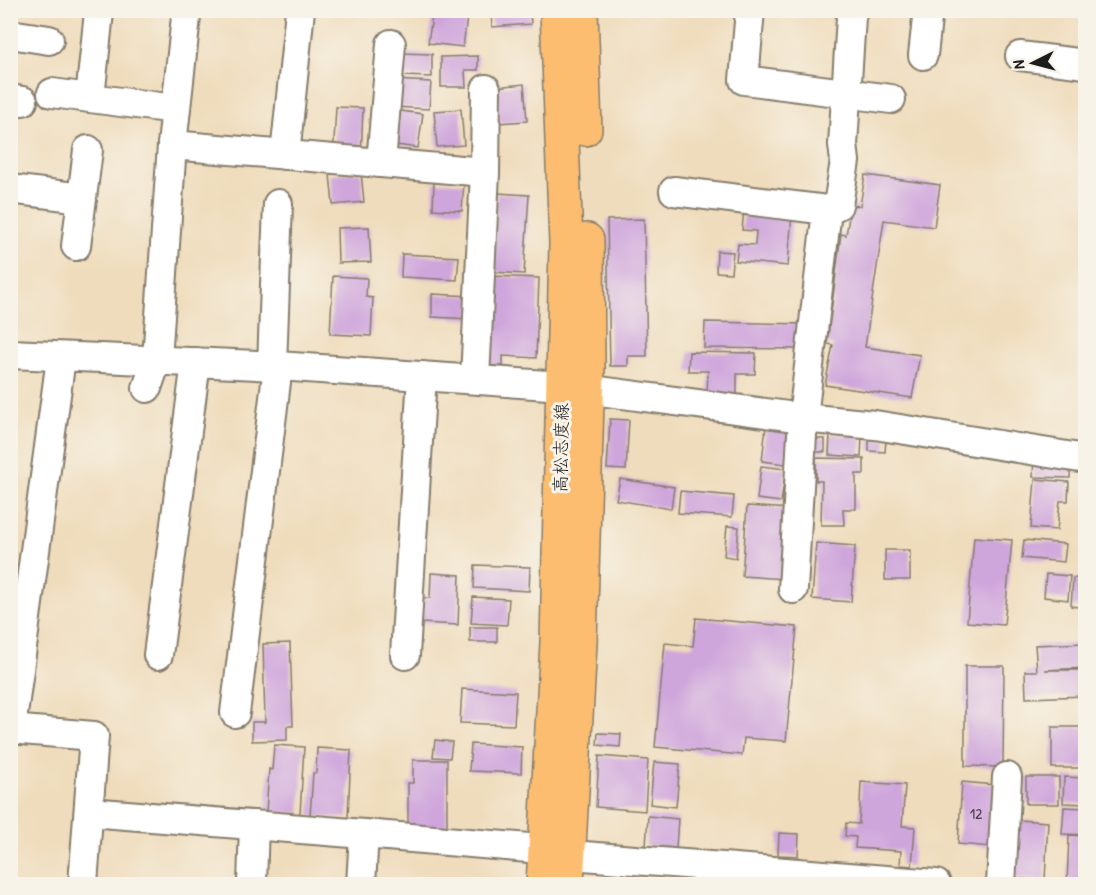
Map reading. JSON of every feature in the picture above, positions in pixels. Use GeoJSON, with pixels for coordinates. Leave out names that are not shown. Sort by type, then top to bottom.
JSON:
{"type":"FeatureCollection","features":[{"type":"Feature","properties":{"kind":"main road","name":"高松志度線"},"geometry":{"type":"LineString","coordinates":[[543,885],[561,863],[580,643],[575,387],[566,243],[557,10]]}},
{"type":"Feature","properties":{"kind":"main road","name":"高松志度線"},"geometry":{"type":"LineString","coordinates":[[575,387],[587,180],[581,10]]}},
{"type":"Feature","properties":{"kind":"street"},"geometry":{"type":"LineString","coordinates":[[285,155],[300,10]]}},
{"type":"Feature","properties":{"kind":"street"},"geometry":{"type":"LineString","coordinates":[[750,10],[744,80],[891,99]]}},
{"type":"Feature","properties":{"kind":"street"},"geometry":{"type":"LineString","coordinates":[[674,191],[827,210],[838,205],[845,161],[843,146],[853,10]]}},
{"type":"Feature","properties":{"kind":"street"},"geometry":{"type":"LineString","coordinates":[[923,55],[928,10]]}},
{"type":"Feature","properties":{"kind":"street"},"geometry":{"type":"LineString","coordinates":[[90,98],[99,12]]}},
{"type":"Feature","properties":{"kind":"street"},"geometry":{"type":"LineString","coordinates":[[147,388],[157,359],[172,145],[186,17]]}},
{"type":"Feature","properties":{"kind":"street"},"geometry":{"type":"LineString","coordinates":[[10,34],[49,40]]}},
{"type":"Feature","properties":{"kind":"street"},"geometry":{"type":"LineString","coordinates":[[381,163],[391,44]]}},
{"type":"Feature","properties":{"kind":"street"},"geometry":{"type":"LineString","coordinates":[[1020,58],[1086,64]]}},
{"type":"Feature","properties":{"kind":"street"},"geometry":{"type":"LineString","coordinates":[[475,379],[485,171],[486,89]]}},
{"type":"Feature","properties":{"kind":"street"},"geometry":{"type":"LineString","coordinates":[[52,93],[176,109]]}},
{"type":"Feature","properties":{"kind":"street"},"geometry":{"type":"LineString","coordinates":[[172,145],[485,171]]}},
{"type":"Feature","properties":{"kind":"street"},"geometry":{"type":"LineString","coordinates":[[76,246],[88,150]]}},
{"type":"Feature","properties":{"kind":"street"},"geometry":{"type":"LineString","coordinates":[[10,189],[82,198]]}},
{"type":"Feature","properties":{"kind":"street"},"geometry":{"type":"LineString","coordinates":[[236,713],[275,366],[278,204]]}},
{"type":"Feature","properties":{"kind":"street"},"geometry":{"type":"LineString","coordinates":[[793,589],[802,418],[827,210]]}},
{"type":"Feature","properties":{"kind":"street"},"geometry":{"type":"LineString","coordinates":[[10,354],[61,358],[157,359],[575,387],[802,418],[875,425],[1086,459]]}},
{"type":"Feature","properties":{"kind":"street"},"geometry":{"type":"LineString","coordinates":[[61,358],[11,729],[94,736],[82,885]]}},
{"type":"Feature","properties":{"kind":"street"},"geometry":{"type":"LineString","coordinates":[[158,655],[196,362]]}},
{"type":"Feature","properties":{"kind":"street"},"geometry":{"type":"LineString","coordinates":[[405,655],[422,376]]}},
{"type":"Feature","properties":{"kind":"street"},"geometry":{"type":"LineString","coordinates":[[1001,885],[1007,777]]}},
{"type":"Feature","properties":{"kind":"street"},"geometry":{"type":"LineString","coordinates":[[89,812],[364,834],[561,863],[752,877],[924,884]]}},
{"type":"Feature","properties":{"kind":"street"},"geometry":{"type":"LineString","coordinates":[[252,885],[254,825]]}},
{"type":"Feature","properties":{"kind":"street"},"geometry":{"type":"LineString","coordinates":[[361,885],[364,834]]}},
{"type":"Feature","properties":{"kind":"building"},"geometry":{"type":"Polygon","coordinates":[[[433,10],[468,10],[463,47],[428,43],[433,10]]]}},
{"type":"Feature","properties":{"kind":"building"},"geometry":{"type":"Polygon","coordinates":[[[491,10],[530,10],[531,24],[492,27],[491,10]]]}},
{"type":"Feature","properties":{"kind":"building"},"geometry":{"type":"Polygon","coordinates":[[[399,53],[432,54],[432,77],[399,76],[399,53]]]}},
{"type":"Feature","properties":{"kind":"building"},"geometry":{"type":"Polygon","coordinates":[[[478,56],[478,70],[465,70],[466,87],[441,87],[441,57],[478,56]]]}},
{"type":"Feature","properties":{"kind":"building"},"geometry":{"type":"Polygon","coordinates":[[[394,80],[431,82],[429,109],[393,107],[394,80]]]}},
{"type":"Feature","properties":{"kind":"building"},"geometry":{"type":"Polygon","coordinates":[[[524,84],[527,121],[498,123],[496,87],[524,84]]]}},
{"type":"Feature","properties":{"kind":"building"},"geometry":{"type":"Polygon","coordinates":[[[336,107],[363,108],[361,160],[333,158],[336,107]]]}},
{"type":"Feature","properties":{"kind":"building"},"geometry":{"type":"Polygon","coordinates":[[[461,109],[464,145],[437,147],[434,111],[461,109]]]}},
{"type":"Feature","properties":{"kind":"building"},"geometry":{"type":"Polygon","coordinates":[[[393,110],[423,114],[418,148],[389,144],[393,110]]]}},
{"type":"Feature","properties":{"kind":"building"},"geometry":{"type":"Polygon","coordinates":[[[361,172],[364,202],[333,205],[330,174],[361,172]]]}},
{"type":"Feature","properties":{"kind":"building"},"geometry":{"type":"Polygon","coordinates":[[[865,175],[940,185],[934,227],[884,220],[865,347],[920,355],[912,398],[825,385],[833,345],[827,344],[841,234],[846,235],[851,205],[860,206],[865,175]]]}},
{"type":"Feature","properties":{"kind":"building"},"geometry":{"type":"Polygon","coordinates":[[[434,182],[464,183],[462,211],[433,209],[434,182]]]}},
{"type":"Feature","properties":{"kind":"building"},"geometry":{"type":"Polygon","coordinates":[[[497,193],[529,195],[524,274],[492,272],[497,193]]]}},
{"type":"Feature","properties":{"kind":"building"},"geometry":{"type":"Polygon","coordinates":[[[744,209],[792,213],[788,266],[736,261],[738,244],[755,245],[756,231],[742,230],[744,209]]]}},
{"type":"Feature","properties":{"kind":"building"},"geometry":{"type":"Polygon","coordinates":[[[644,219],[647,356],[628,356],[628,366],[610,366],[607,220],[644,219]]]}},
{"type":"Feature","properties":{"kind":"building"},"geometry":{"type":"Polygon","coordinates":[[[369,227],[371,262],[338,263],[337,228],[369,227]]]}},
{"type":"Feature","properties":{"kind":"building"},"geometry":{"type":"Polygon","coordinates":[[[717,251],[733,252],[731,273],[716,272],[717,251]]]}},
{"type":"Feature","properties":{"kind":"building"},"geometry":{"type":"Polygon","coordinates":[[[402,254],[459,257],[457,280],[401,277],[402,254]]]}},
{"type":"Feature","properties":{"kind":"building"},"geometry":{"type":"Polygon","coordinates":[[[333,276],[367,278],[366,297],[373,298],[371,336],[330,334],[333,276]]]}},
{"type":"Feature","properties":{"kind":"building"},"geometry":{"type":"Polygon","coordinates":[[[489,276],[539,278],[536,358],[503,356],[503,366],[486,366],[489,276]]]}},
{"type":"Feature","properties":{"kind":"building"},"geometry":{"type":"Polygon","coordinates":[[[432,294],[472,296],[471,319],[432,317],[432,294]]]}},
{"type":"Feature","properties":{"kind":"building"},"geometry":{"type":"Polygon","coordinates":[[[705,322],[806,324],[806,349],[704,348],[705,322]]]}},
{"type":"Feature","properties":{"kind":"building"},"geometry":{"type":"Polygon","coordinates":[[[689,352],[756,353],[755,374],[737,374],[737,395],[707,394],[708,371],[688,371],[689,352]]]}},
{"type":"Feature","properties":{"kind":"building"},"geometry":{"type":"Polygon","coordinates":[[[610,419],[629,420],[626,470],[607,469],[610,419]]]}},
{"type":"Feature","properties":{"kind":"building"},"geometry":{"type":"Polygon","coordinates":[[[766,426],[796,430],[788,445],[785,464],[762,461],[766,426]]]}},
{"type":"Feature","properties":{"kind":"building"},"geometry":{"type":"Polygon","coordinates":[[[830,434],[862,436],[861,457],[829,455],[830,434]]]}},
{"type":"Feature","properties":{"kind":"building"},"geometry":{"type":"Polygon","coordinates":[[[814,439],[825,439],[825,452],[814,452],[814,439]]]}},
{"type":"Feature","properties":{"kind":"building"},"geometry":{"type":"Polygon","coordinates":[[[869,439],[886,440],[885,452],[869,451],[869,439]]]}},
{"type":"Feature","properties":{"kind":"building"},"geometry":{"type":"Polygon","coordinates":[[[1034,455],[1071,457],[1070,478],[1033,477],[1034,455]]]}},
{"type":"Feature","properties":{"kind":"building"},"geometry":{"type":"Polygon","coordinates":[[[816,458],[864,459],[864,474],[856,474],[856,509],[843,509],[844,525],[821,525],[822,481],[816,481],[816,458]]]}},
{"type":"Feature","properties":{"kind":"building"},"geometry":{"type":"Polygon","coordinates":[[[761,466],[786,469],[781,502],[757,499],[761,466]]]}},
{"type":"Feature","properties":{"kind":"building"},"geometry":{"type":"Polygon","coordinates":[[[620,479],[674,487],[671,509],[616,500],[620,479]]]}},
{"type":"Feature","properties":{"kind":"building"},"geometry":{"type":"Polygon","coordinates":[[[1035,479],[1069,482],[1068,501],[1060,501],[1057,530],[1031,528],[1035,479]]]}},
{"type":"Feature","properties":{"kind":"building"},"geometry":{"type":"Polygon","coordinates":[[[680,491],[734,496],[732,517],[678,513],[680,491]]]}},
{"type":"Feature","properties":{"kind":"building"},"geometry":{"type":"Polygon","coordinates":[[[747,506],[790,509],[785,579],[742,576],[747,506]]]}},
{"type":"Feature","properties":{"kind":"building"},"geometry":{"type":"Polygon","coordinates":[[[727,526],[739,527],[736,558],[724,556],[727,526]]]}},
{"type":"Feature","properties":{"kind":"building"},"geometry":{"type":"Polygon","coordinates":[[[974,537],[1012,540],[1004,625],[967,622],[974,537]]]}},
{"type":"Feature","properties":{"kind":"building"},"geometry":{"type":"Polygon","coordinates":[[[1024,540],[1066,544],[1064,562],[1022,558],[1024,540]]]}},
{"type":"Feature","properties":{"kind":"building"},"geometry":{"type":"Polygon","coordinates":[[[816,543],[855,546],[851,602],[812,599],[816,543]]]}},
{"type":"Feature","properties":{"kind":"building"},"geometry":{"type":"Polygon","coordinates":[[[885,550],[910,550],[910,580],[885,580],[885,550]]]}},
{"type":"Feature","properties":{"kind":"building"},"geometry":{"type":"Polygon","coordinates":[[[475,565],[530,567],[529,591],[474,588],[475,565]]]}},
{"type":"Feature","properties":{"kind":"building"},"geometry":{"type":"Polygon","coordinates":[[[431,573],[460,575],[458,625],[421,623],[422,598],[430,598],[431,573]]]}},
{"type":"Feature","properties":{"kind":"building"},"geometry":{"type":"Polygon","coordinates":[[[1046,574],[1070,576],[1068,600],[1044,597],[1046,574]]]}},
{"type":"Feature","properties":{"kind":"building"},"geometry":{"type":"Polygon","coordinates":[[[1073,578],[1086,579],[1086,608],[1071,606],[1073,578]]]}},
{"type":"Feature","properties":{"kind":"building"},"geometry":{"type":"Polygon","coordinates":[[[473,597],[509,599],[507,625],[471,623],[473,597]]]}},
{"type":"Feature","properties":{"kind":"building"},"geometry":{"type":"Polygon","coordinates":[[[696,618],[797,627],[786,741],[744,738],[742,755],[655,747],[665,643],[693,646],[696,618]]]}},
{"type":"Feature","properties":{"kind":"building"},"geometry":{"type":"Polygon","coordinates":[[[470,627],[497,627],[497,642],[470,642],[470,627]]]}},
{"type":"Feature","properties":{"kind":"building"},"geometry":{"type":"Polygon","coordinates":[[[290,643],[293,726],[287,726],[287,740],[252,741],[252,722],[265,722],[263,644],[290,643]]]}},
{"type":"Feature","properties":{"kind":"building"},"geometry":{"type":"Polygon","coordinates":[[[1086,643],[1086,668],[1045,670],[1086,670],[1086,696],[1026,698],[1025,671],[1037,671],[1035,645],[1086,643]]]}},
{"type":"Feature","properties":{"kind":"building"},"geometry":{"type":"Polygon","coordinates":[[[965,666],[1004,666],[1003,767],[965,766],[965,666]]]}},
{"type":"Feature","properties":{"kind":"building"},"geometry":{"type":"Polygon","coordinates":[[[462,689],[516,692],[514,725],[460,723],[462,689]]]}},
{"type":"Feature","properties":{"kind":"building"},"geometry":{"type":"Polygon","coordinates":[[[1052,727],[1085,727],[1085,768],[1052,768],[1052,727]]]}},
{"type":"Feature","properties":{"kind":"building"},"geometry":{"type":"Polygon","coordinates":[[[598,733],[621,734],[620,747],[597,745],[598,733]]]}},
{"type":"Feature","properties":{"kind":"building"},"geometry":{"type":"Polygon","coordinates":[[[435,740],[452,742],[450,758],[433,757],[435,740]]]}},
{"type":"Feature","properties":{"kind":"building"},"geometry":{"type":"Polygon","coordinates":[[[471,744],[522,747],[521,773],[469,771],[471,744]]]}},
{"type":"Feature","properties":{"kind":"building"},"geometry":{"type":"Polygon","coordinates":[[[274,745],[304,747],[300,814],[266,812],[269,769],[272,770],[274,745]]]}},
{"type":"Feature","properties":{"kind":"building"},"geometry":{"type":"Polygon","coordinates":[[[317,748],[351,750],[348,818],[310,816],[317,748]]]}},
{"type":"Feature","properties":{"kind":"building"},"geometry":{"type":"Polygon","coordinates":[[[599,756],[648,760],[645,811],[596,807],[599,756]]]}},
{"type":"Feature","properties":{"kind":"building"},"geometry":{"type":"Polygon","coordinates":[[[413,760],[447,760],[447,829],[408,828],[408,783],[413,783],[413,760]]]}},
{"type":"Feature","properties":{"kind":"building"},"geometry":{"type":"Polygon","coordinates":[[[654,762],[680,764],[676,807],[650,804],[654,762]]]}},
{"type":"Feature","properties":{"kind":"building"},"geometry":{"type":"Polygon","coordinates":[[[1026,777],[1059,777],[1059,804],[1026,804],[1026,777]]]}},
{"type":"Feature","properties":{"kind":"building"},"geometry":{"type":"Polygon","coordinates":[[[1064,777],[1086,778],[1086,804],[1063,803],[1064,777]]]}},
{"type":"Feature","properties":{"kind":"building"},"geometry":{"type":"Polygon","coordinates":[[[861,782],[905,785],[902,826],[915,827],[912,866],[900,865],[901,851],[855,848],[856,837],[845,836],[846,823],[859,824],[861,782]]]}},
{"type":"Feature","properties":{"kind":"building"},"geometry":{"type":"Polygon","coordinates":[[[962,782],[995,785],[991,847],[958,844],[962,782]]]}},
{"type":"Feature","properties":{"kind":"building"},"geometry":{"type":"Polygon","coordinates":[[[1064,807],[1086,808],[1086,835],[1062,834],[1064,807]]]}},
{"type":"Feature","properties":{"kind":"building"},"geometry":{"type":"Polygon","coordinates":[[[648,816],[678,819],[676,848],[646,846],[648,816]]]}},
{"type":"Feature","properties":{"kind":"building"},"geometry":{"type":"Polygon","coordinates":[[[1018,820],[1048,822],[1045,880],[1015,879],[1018,820]]]}},
{"type":"Feature","properties":{"kind":"building"},"geometry":{"type":"Polygon","coordinates":[[[779,833],[799,834],[798,856],[778,855],[779,833]]]}},
{"type":"Feature","properties":{"kind":"building"},"geometry":{"type":"Polygon","coordinates":[[[1069,835],[1086,836],[1086,884],[1067,883],[1069,835]]]}}]}
